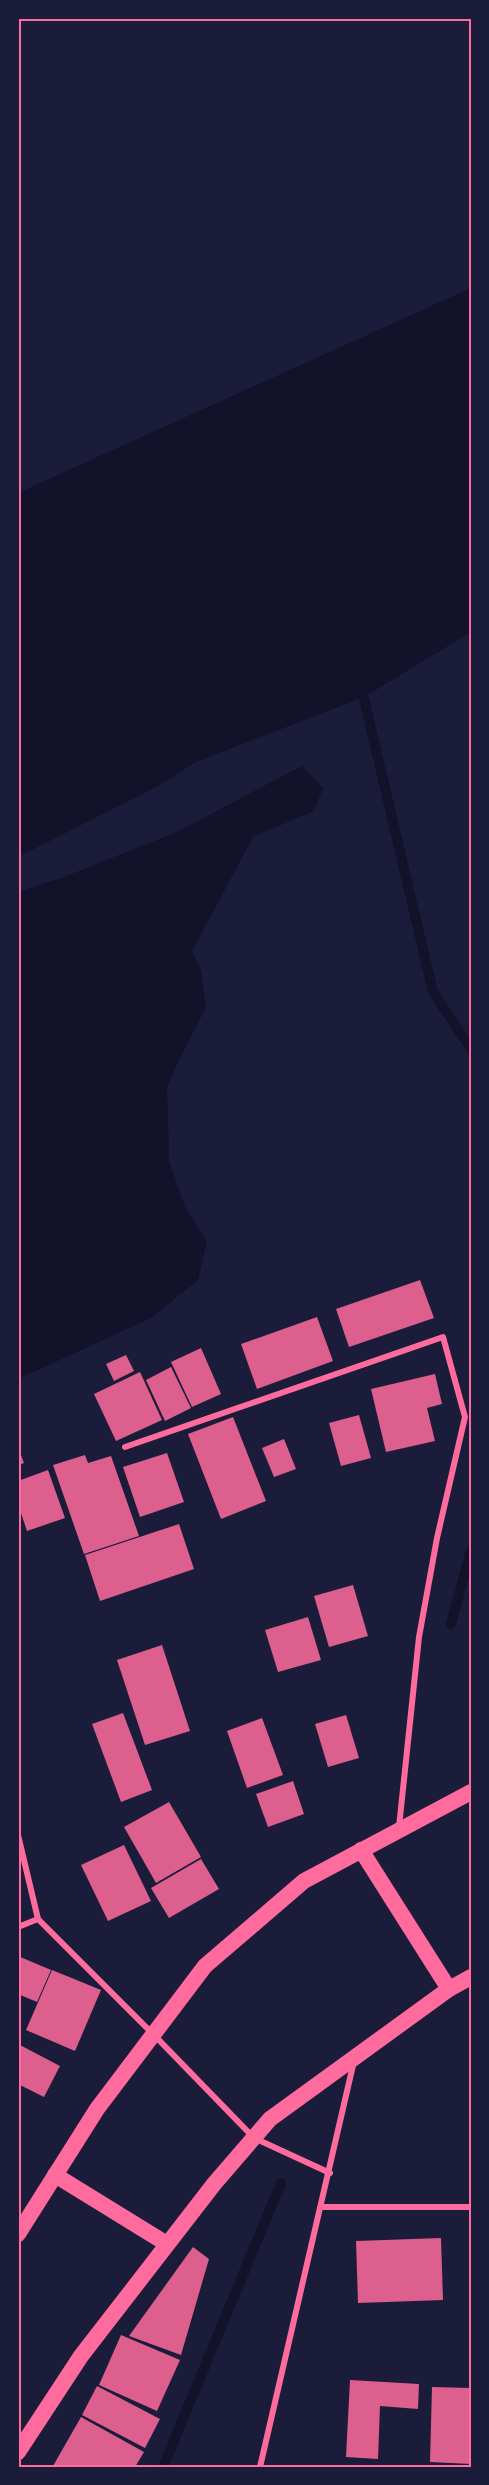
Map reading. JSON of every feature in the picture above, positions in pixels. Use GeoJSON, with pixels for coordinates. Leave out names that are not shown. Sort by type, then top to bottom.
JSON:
{"type":"FeatureCollection","features":[{"type":"Feature","properties":{"kind":"highway"},"geometry":{"type":"LineString","coordinates":[[18,2234],[96,2109],[205,1966],[304,1881],[471,1792]]}},
{"type":"Feature","properties":{"kind":"highway"},"geometry":{"type":"LineString","coordinates":[[361,1850],[449,1989]]}},
{"type":"Feature","properties":{"kind":"highway"},"geometry":{"type":"LineString","coordinates":[[18,2452],[81,2356],[167,2244],[270,2119],[449,1989],[471,1977]]}},
{"type":"Feature","properties":{"kind":"highway"},"geometry":{"type":"LineString","coordinates":[[55,2175],[167,2244]]}},
{"type":"Feature","properties":{"kind":"street"},"geometry":{"type":"LineString","coordinates":[[125,1447],[443,1337],[465,1417],[437,1538],[419,1637],[399,1831]]}},
{"type":"Feature","properties":{"kind":"street"},"geometry":{"type":"LineString","coordinates":[[18,1835],[38,1919],[254,2138],[330,2173]]}},
{"type":"Feature","properties":{"kind":"street"},"geometry":{"type":"LineString","coordinates":[[18,1926],[38,1919]]}},
{"type":"Feature","properties":{"kind":"street"},"geometry":{"type":"LineString","coordinates":[[260,2467],[356,2056]]}},
{"type":"Feature","properties":{"kind":"street"},"geometry":{"type":"LineString","coordinates":[[322,2206],[471,2207]]}},
{"type":"Feature","properties":{"kind":"shaded area"},"geometry":{"type":"Polygon","coordinates":[[[471,288],[471,632],[364,697],[196,762],[158,786],[18,857],[18,493],[471,288]]]}},
{"type":"Feature","properties":{"kind":"shaded area"},"geometry":{"type":"Polygon","coordinates":[[[302,766],[323,788],[314,811],[253,837],[192,951],[201,970],[206,1007],[167,1088],[169,1161],[185,1207],[207,1241],[198,1280],[151,1318],[18,1379],[18,892],[64,877],[177,832],[302,766]]]}},
{"type":"Feature","properties":{"kind":"building"},"geometry":{"type":"Polygon","coordinates":[[[420,1280],[434,1318],[349,1347],[336,1309],[420,1280]]]}},
{"type":"Feature","properties":{"kind":"building"},"geometry":{"type":"Polygon","coordinates":[[[317,1317],[333,1361],[257,1389],[241,1344],[317,1317]]]}},
{"type":"Feature","properties":{"kind":"building"},"geometry":{"type":"Polygon","coordinates":[[[201,1348],[221,1394],[192,1407],[171,1362],[201,1348]]]}},
{"type":"Feature","properties":{"kind":"building"},"geometry":{"type":"Polygon","coordinates":[[[126,1355],[134,1371],[114,1381],[106,1364],[126,1355]]]}},
{"type":"Feature","properties":{"kind":"building"},"geometry":{"type":"Polygon","coordinates":[[[171,1367],[191,1408],[165,1421],[146,1380],[171,1367]]]}},
{"type":"Feature","properties":{"kind":"building"},"geometry":{"type":"Polygon","coordinates":[[[140,1372],[162,1420],[116,1441],[94,1394],[140,1372]]]}},
{"type":"Feature","properties":{"kind":"building"},"geometry":{"type":"Polygon","coordinates":[[[435,1374],[442,1404],[427,1408],[435,1441],[386,1452],[371,1389],[435,1374]]]}},
{"type":"Feature","properties":{"kind":"building"},"geometry":{"type":"Polygon","coordinates":[[[359,1415],[371,1458],[341,1466],[329,1423],[359,1415]]]}},
{"type":"Feature","properties":{"kind":"building"},"geometry":{"type":"Polygon","coordinates":[[[233,1417],[266,1501],[221,1519],[188,1434],[233,1417]]]}},
{"type":"Feature","properties":{"kind":"building"},"geometry":{"type":"Polygon","coordinates":[[[284,1439],[296,1469],[274,1477],[262,1448],[284,1439]]]}},
{"type":"Feature","properties":{"kind":"building"},"geometry":{"type":"Polygon","coordinates":[[[18,1447],[24,1463],[18,1465],[18,1447]]]}},
{"type":"Feature","properties":{"kind":"building"},"geometry":{"type":"Polygon","coordinates":[[[167,1453],[184,1502],[140,1517],[123,1467],[167,1453]]]}},
{"type":"Feature","properties":{"kind":"building"},"geometry":{"type":"Polygon","coordinates":[[[85,1455],[88,1463],[111,1456],[139,1536],[84,1554],[53,1465],[85,1455]]]}},
{"type":"Feature","properties":{"kind":"building"},"geometry":{"type":"Polygon","coordinates":[[[48,1470],[65,1518],[27,1531],[18,1504],[18,1481],[48,1470]]]}},
{"type":"Feature","properties":{"kind":"building"},"geometry":{"type":"Polygon","coordinates":[[[179,1524],[194,1569],[100,1601],[85,1555],[179,1524]]]}},
{"type":"Feature","properties":{"kind":"building"},"geometry":{"type":"Polygon","coordinates":[[[353,1585],[368,1636],[329,1647],[314,1596],[353,1585]]]}},
{"type":"Feature","properties":{"kind":"building"},"geometry":{"type":"Polygon","coordinates":[[[308,1617],[321,1660],[278,1672],[265,1630],[308,1617]]]}},
{"type":"Feature","properties":{"kind":"building"},"geometry":{"type":"Polygon","coordinates":[[[162,1645],[190,1731],[145,1745],[117,1660],[162,1645]]]}},
{"type":"Feature","properties":{"kind":"building"},"geometry":{"type":"Polygon","coordinates":[[[123,1713],[152,1790],[121,1802],[92,1724],[123,1713]]]}},
{"type":"Feature","properties":{"kind":"building"},"geometry":{"type":"Polygon","coordinates":[[[346,1715],[359,1758],[328,1767],[315,1724],[346,1715]]]}},
{"type":"Feature","properties":{"kind":"building"},"geometry":{"type":"Polygon","coordinates":[[[262,1718],[283,1775],[247,1788],[227,1731],[262,1718]]]}},
{"type":"Feature","properties":{"kind":"building"},"geometry":{"type":"Polygon","coordinates":[[[293,1781],[304,1814],[268,1827],[256,1794],[293,1781]]]}},
{"type":"Feature","properties":{"kind":"building"},"geometry":{"type":"Polygon","coordinates":[[[169,1802],[201,1857],[156,1883],[124,1827],[169,1802]]]}},
{"type":"Feature","properties":{"kind":"building"},"geometry":{"type":"Polygon","coordinates":[[[124,1845],[151,1901],[108,1921],[81,1865],[124,1845]]]}},
{"type":"Feature","properties":{"kind":"building"},"geometry":{"type":"Polygon","coordinates":[[[201,1859],[219,1889],[169,1918],[151,1888],[201,1859]]]}},
{"type":"Feature","properties":{"kind":"building"},"geometry":{"type":"Polygon","coordinates":[[[18,1956],[51,1970],[37,2002],[18,1994],[18,1956]]]}},
{"type":"Feature","properties":{"kind":"building"},"geometry":{"type":"Polygon","coordinates":[[[52,1970],[101,1990],[75,2051],[26,2030],[52,1970]]]}},
{"type":"Feature","properties":{"kind":"building"},"geometry":{"type":"Polygon","coordinates":[[[18,2044],[60,2066],[44,2097],[18,2084],[18,2044]]]}},
{"type":"Feature","properties":{"kind":"building"},"geometry":{"type":"Polygon","coordinates":[[[441,2238],[443,2300],[358,2303],[356,2241],[441,2238]]]}},
{"type":"Feature","properties":{"kind":"building"},"geometry":{"type":"Polygon","coordinates":[[[193,2247],[209,2259],[181,2355],[129,2336],[193,2247]]]}},
{"type":"Feature","properties":{"kind":"building"},"geometry":{"type":"Polygon","coordinates":[[[121,2335],[180,2360],[157,2411],[99,2385],[121,2335]]]}},
{"type":"Feature","properties":{"kind":"building"},"geometry":{"type":"Polygon","coordinates":[[[350,2380],[419,2384],[418,2409],[380,2406],[378,2459],[346,2457],[350,2380]]]}},
{"type":"Feature","properties":{"kind":"building"},"geometry":{"type":"Polygon","coordinates":[[[97,2386],[160,2419],[145,2448],[82,2415],[97,2386]]]}},
{"type":"Feature","properties":{"kind":"building"},"geometry":{"type":"Polygon","coordinates":[[[432,2387],[471,2388],[471,2464],[430,2462],[432,2387]]]}},
{"type":"Feature","properties":{"kind":"building"},"geometry":{"type":"Polygon","coordinates":[[[81,2417],[144,2452],[135,2467],[53,2466],[81,2417]]]}},
{"type":"Feature","properties":{"kind":"waterway"},"geometry":{"type":"LineString","coordinates":[[361,686],[433,992],[471,1049]]}},
{"type":"Feature","properties":{"kind":"waterway"},"geometry":{"type":"LineString","coordinates":[[451,1624],[471,1550]]}},
{"type":"Feature","properties":{"kind":"waterway"},"geometry":{"type":"LineString","coordinates":[[163,2467],[281,2183]]}}]}
